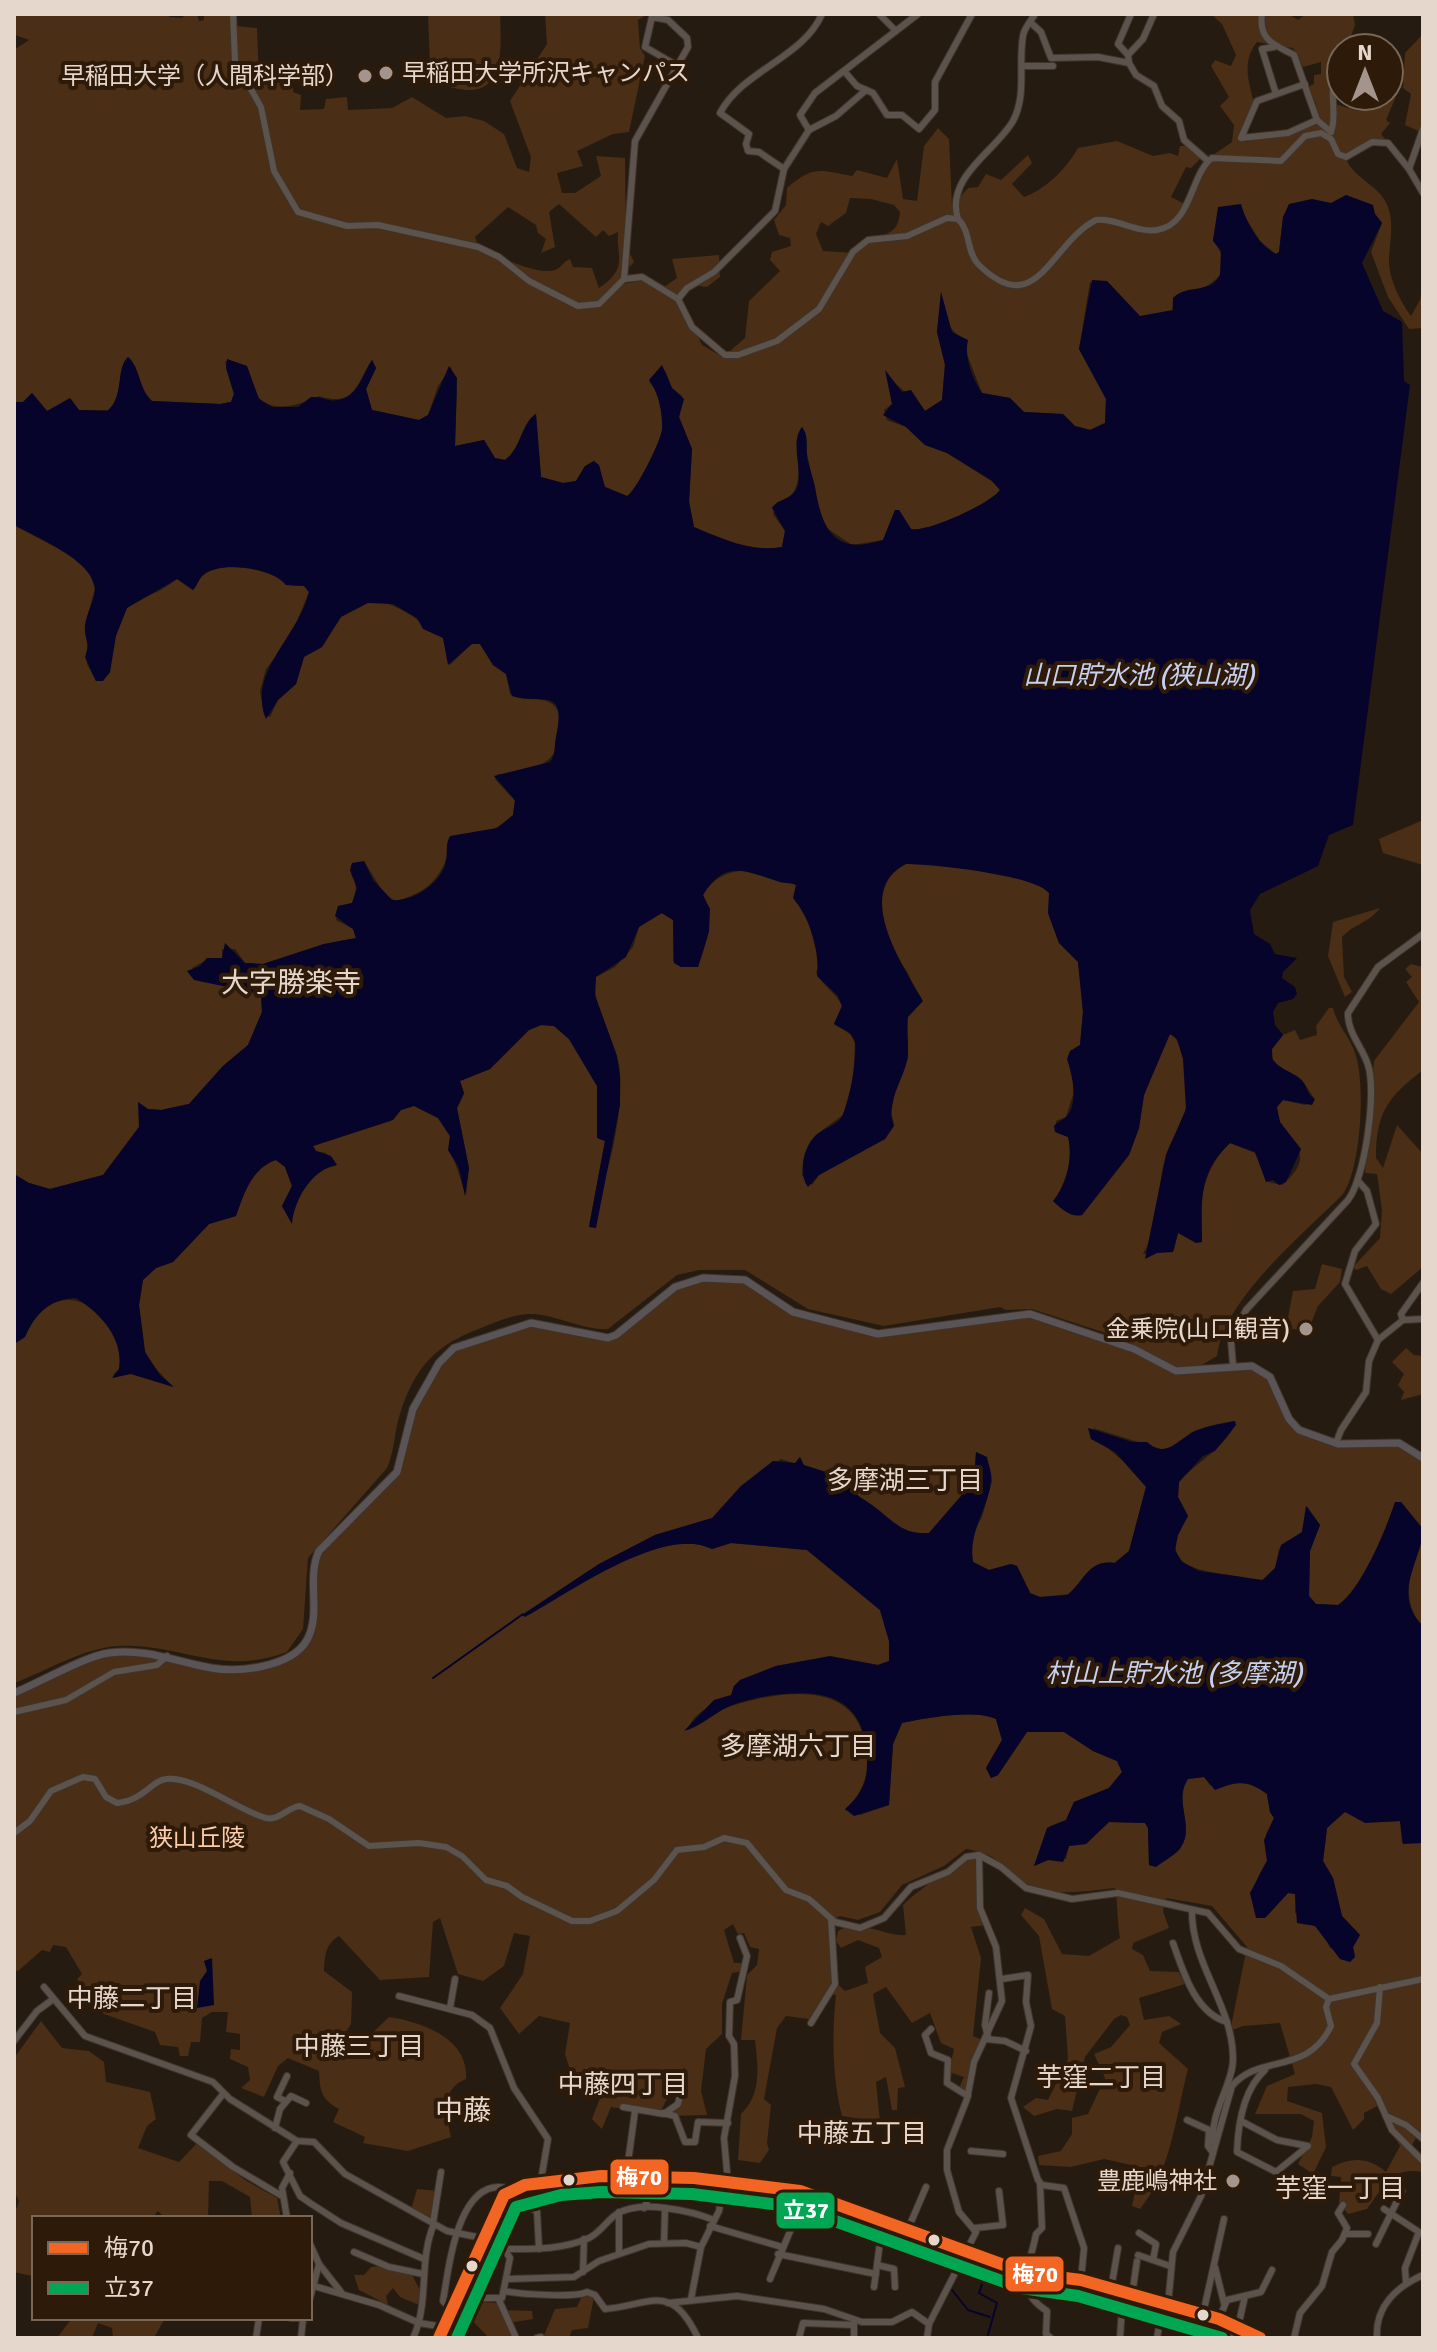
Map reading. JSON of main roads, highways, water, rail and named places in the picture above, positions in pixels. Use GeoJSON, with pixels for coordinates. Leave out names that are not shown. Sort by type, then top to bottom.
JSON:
{"type":"FeatureCollection","features":[{"type":"Feature","properties":{"kind":"main road"},"geometry":{"type":"LineString","coordinates":[[14,1693],[95,1656],[121,1652],[167,1656],[211,1668],[233,1669],[285,1659],[301,1649],[313,1621],[314,1567],[319,1551],[397,1472],[413,1409],[439,1363],[454,1348],[518,1325],[537,1324],[608,1338],[629,1327],[680,1284],[703,1278],[751,1282],[781,1306],[802,1315],[875,1333],[1030,1314],[1134,1349],[1176,1371],[1233,1365],[1263,1371],[1299,1430],[1336,1443],[1399,1443],[1423,1458]]}},
{"type":"Feature","properties":{"kind":"main road"},"geometry":{"type":"LineString","coordinates":[[439,2338],[499,2202],[515,2186],[585,2175],[776,2187],[811,2194],[882,2224],[908,2229],[966,2255],[1028,2274],[1081,2280],[1203,2314],[1260,2338]]}},
{"type":"Feature","properties":{"kind":"main road"},"geometry":{"type":"LineString","coordinates":[[1230,2338],[1237,2326]]}},
{"type":"Feature","properties":{"kind":"water","name":"山口貯水池 (狭山湖)"},"geometry":{"type":"Polygon","coordinates":[[[1346,195],[1373,205],[1382,223],[1362,263],[1383,311],[1402,322],[1404,381],[1410,385],[1353,825],[1329,835],[1318,866],[1260,894],[1250,910],[1254,934],[1270,944],[1275,954],[1297,958],[1283,972],[1282,978],[1295,987],[1297,994],[1293,999],[1278,1003],[1273,1012],[1275,1025],[1283,1035],[1272,1049],[1272,1058],[1301,1079],[1315,1099],[1312,1105],[1283,1100],[1277,1107],[1280,1122],[1301,1149],[1286,1182],[1279,1185],[1273,1180],[1266,1182],[1255,1152],[1230,1143],[1207,1177],[1202,1201],[1202,1242],[1196,1243],[1178,1233],[1173,1252],[1157,1253],[1145,1259],[1166,1155],[1186,1109],[1183,1059],[1177,1039],[1170,1034],[1144,1095],[1139,1128],[1129,1155],[1082,1215],[1070,1214],[1059,1207],[1053,1201],[1065,1179],[1069,1145],[1068,1137],[1055,1132],[1054,1126],[1070,1112],[1074,1098],[1067,1059],[1070,1051],[1080,1045],[1083,1012],[1078,962],[1059,943],[1048,913],[1049,893],[1040,887],[1004,876],[959,868],[906,864],[890,876],[883,892],[882,911],[895,951],[923,1001],[908,1017],[908,1056],[893,1101],[894,1126],[885,1139],[819,1175],[808,1187],[803,1175],[805,1153],[816,1135],[838,1121],[844,1112],[854,1066],[854,1039],[834,1024],[842,1006],[838,996],[817,976],[817,956],[812,935],[793,898],[796,885],[745,872],[728,872],[719,876],[703,895],[710,909],[709,932],[698,967],[681,967],[674,963],[673,920],[662,913],[639,927],[626,957],[596,977],[595,995],[617,1056],[620,1105],[596,1228],[589,1227],[605,1141],[597,1138],[597,1086],[569,1039],[554,1026],[541,1025],[529,1030],[490,1069],[460,1081],[464,1093],[457,1108],[469,1168],[465,1196],[459,1168],[448,1150],[450,1136],[438,1118],[414,1106],[401,1110],[393,1120],[313,1146],[316,1151],[331,1156],[337,1165],[312,1179],[296,1205],[292,1224],[282,1206],[292,1186],[285,1167],[276,1160],[255,1175],[236,1216],[209,1224],[173,1262],[156,1268],[143,1280],[139,1305],[145,1352],[160,1375],[174,1387],[131,1374],[112,1378],[119,1369],[120,1358],[114,1337],[94,1311],[76,1298],[58,1301],[44,1309],[25,1337],[14,1344],[14,1174],[29,1183],[50,1189],[103,1175],[139,1127],[138,1102],[148,1109],[161,1110],[189,1104],[223,1066],[248,1045],[262,1012],[261,994],[194,980],[187,971],[200,966],[207,958],[222,958],[225,943],[245,963],[263,964],[324,944],[356,938],[353,929],[335,916],[338,906],[352,903],[357,888],[350,870],[352,863],[364,861],[373,880],[392,900],[409,898],[425,890],[443,869],[450,836],[497,828],[513,815],[515,800],[494,776],[550,762],[554,753],[558,710],[549,700],[512,696],[506,674],[493,665],[480,644],[472,644],[448,665],[443,638],[423,629],[417,618],[393,604],[368,603],[341,617],[322,647],[304,657],[296,684],[278,700],[266,719],[262,702],[268,670],[303,609],[309,592],[304,586],[286,585],[259,570],[234,567],[211,570],[202,576],[193,590],[177,579],[127,608],[116,636],[110,672],[103,681],[96,681],[85,657],[85,626],[95,590],[92,579],[63,551],[14,525],[14,402],[23,402],[32,393],[47,411],[70,398],[79,410],[107,411],[116,398],[124,362],[128,357],[152,401],[231,402],[234,394],[226,368],[227,359],[247,366],[259,399],[272,407],[298,407],[311,397],[345,398],[359,384],[372,360],[376,368],[366,389],[372,410],[419,420],[428,415],[449,366],[457,378],[455,446],[484,440],[495,458],[505,460],[536,414],[541,477],[563,483],[576,481],[585,466],[594,461],[599,465],[605,487],[627,496],[642,476],[661,435],[659,403],[649,380],[662,365],[672,388],[684,399],[679,417],[692,449],[689,502],[694,527],[748,546],[782,547],[785,531],[772,508],[794,493],[798,484],[797,440],[802,427],[818,502],[827,526],[842,541],[866,544],[883,540],[895,510],[899,510],[911,529],[930,527],[971,510],[1000,490],[991,480],[947,453],[925,445],[906,427],[883,415],[892,404],[885,370],[902,392],[911,390],[925,411],[942,400],[945,365],[937,332],[941,292],[952,332],[968,340],[970,367],[982,393],[1010,398],[1024,412],[1063,414],[1075,426],[1090,430],[1105,423],[1106,399],[1079,349],[1092,280],[1107,281],[1140,316],[1173,310],[1173,298],[1185,291],[1211,285],[1220,275],[1221,251],[1213,241],[1218,207],[1241,204],[1254,233],[1276,254],[1279,252],[1283,217],[1289,204],[1312,199],[1331,203],[1346,195]]]}},
{"type":"Feature","properties":{"kind":"water","name":"村山上貯水池 (多摩湖)"},"geometry":{"type":"Polygon","coordinates":[[[1235,1421],[1236,1425],[1215,1451],[1203,1456],[1179,1482],[1178,1497],[1188,1516],[1178,1535],[1175,1550],[1182,1562],[1199,1571],[1263,1580],[1275,1568],[1281,1545],[1302,1532],[1306,1506],[1320,1525],[1310,1551],[1309,1596],[1316,1604],[1338,1605],[1347,1598],[1364,1573],[1395,1502],[1401,1502],[1423,1529],[1408,1589],[1409,1602],[1423,1626],[1423,1843],[1403,1844],[1400,1821],[1365,1823],[1345,1812],[1327,1828],[1323,1861],[1333,1878],[1342,1916],[1360,1935],[1353,1947],[1355,1957],[1350,1962],[1340,1959],[1315,1926],[1297,1923],[1295,1894],[1288,1893],[1265,1918],[1256,1918],[1250,1893],[1267,1861],[1264,1840],[1274,1818],[1267,1794],[1253,1786],[1235,1784],[1215,1790],[1204,1777],[1188,1779],[1183,1796],[1185,1839],[1176,1853],[1156,1867],[1149,1865],[1148,1828],[1145,1823],[1109,1822],[1086,1844],[1069,1846],[1063,1862],[1048,1860],[1034,1866],[1047,1828],[1066,1820],[1074,1802],[1109,1788],[1122,1772],[1117,1761],[1093,1751],[1064,1732],[1027,1732],[998,1775],[991,1778],[986,1768],[1002,1740],[996,1719],[963,1715],[902,1723],[893,1744],[889,1805],[854,1816],[845,1809],[864,1782],[866,1749],[859,1722],[840,1702],[814,1694],[763,1697],[733,1705],[684,1731],[714,1700],[731,1695],[740,1680],[776,1666],[830,1656],[878,1665],[889,1661],[889,1641],[880,1610],[807,1550],[731,1543],[712,1549],[692,1544],[669,1546],[617,1565],[525,1617],[522,1615],[599,1564],[655,1535],[712,1518],[741,1486],[773,1461],[795,1463],[800,1457],[804,1465],[829,1473],[849,1470],[850,1489],[855,1494],[904,1529],[929,1533],[974,1481],[976,1452],[987,1457],[991,1479],[975,1531],[973,1562],[989,1570],[1011,1564],[1017,1566],[1030,1593],[1040,1597],[1068,1595],[1093,1567],[1115,1563],[1129,1551],[1146,1487],[1115,1452],[1091,1439],[1088,1428],[1165,1449],[1195,1431],[1235,1421]]]}},
{"type":"Feature","properties":{"kind":"water"},"geometry":{"type":"Polygon","coordinates":[[[212,1958],[214,2005],[197,2008],[200,1981],[207,1971],[204,1961],[212,1958]]]}},
{"type":"Feature","properties":{"kind":"waterway"},"geometry":{"type":"LineString","coordinates":[[433,1678],[523,1614]]}},
{"type":"Feature","properties":{"kind":"waterway"},"geometry":{"type":"LineString","coordinates":[[753,2190],[775,2197],[791,2223]]}},
{"type":"Feature","properties":{"kind":"waterway"},"geometry":{"type":"LineString","coordinates":[[797,2226],[814,2230],[884,2227],[961,2255]]}},
{"type":"Feature","properties":{"kind":"waterway"},"geometry":{"type":"LineString","coordinates":[[967,2257],[987,2269],[979,2293],[997,2303],[987,2338]]}},
{"type":"Feature","properties":{"kind":"waterway"},"geometry":{"type":"LineString","coordinates":[[952,2290],[968,2310],[990,2317]]}},
{"type":"Feature","properties":{"kind":"place","name":"早稲田大学所沢キャンパス"},"geometry":{"type":"Point","coordinates":[386,73]}},
{"type":"Feature","properties":{"kind":"place","name":"早稲田大学（人間科学部）"},"geometry":{"type":"Point","coordinates":[365,76]}},
{"type":"Feature","properties":{"kind":"place","name":"金乗院(山口観音)"},"geometry":{"type":"Point","coordinates":[1306,1329]}},
{"type":"Feature","properties":{"kind":"place","name":"豊鹿嶋神社"},"geometry":{"type":"Point","coordinates":[1233,2181]}},
{"type":"Feature","properties":{"kind":"district","name":"大字勝楽寺"},"geometry":{"type":"Point","coordinates":[291,982]}},
{"type":"Feature","properties":{"kind":"district","name":"多摩湖三丁目"},"geometry":{"type":"Point","coordinates":[905,1480]}},
{"type":"Feature","properties":{"kind":"district","name":"多摩湖六丁目"},"geometry":{"type":"Point","coordinates":[798,1746]}},
{"type":"Feature","properties":{"kind":"district","name":"中藤二丁目"},"geometry":{"type":"Point","coordinates":[132,1998]}},
{"type":"Feature","properties":{"kind":"district","name":"中藤三丁目"},"geometry":{"type":"Point","coordinates":[359,2046]}},
{"type":"Feature","properties":{"kind":"district","name":"芋窪二丁目"},"geometry":{"type":"Point","coordinates":[1101,2077]}},
{"type":"Feature","properties":{"kind":"district","name":"中藤四丁目"},"geometry":{"type":"Point","coordinates":[623,2084]}},
{"type":"Feature","properties":{"kind":"district","name":"中藤"},"geometry":{"type":"Point","coordinates":[463,2110]}},
{"type":"Feature","properties":{"kind":"district","name":"中藤五丁目"},"geometry":{"type":"Point","coordinates":[862,2133]}},
{"type":"Feature","properties":{"kind":"district","name":"芋窪一丁目"},"geometry":{"type":"Point","coordinates":[1340,2188]}},
{"type":"Feature","properties":{"kind":"park label","name":"狭山丘陵"},"geometry":{"type":"Point","coordinates":[197,1838]}}]}
